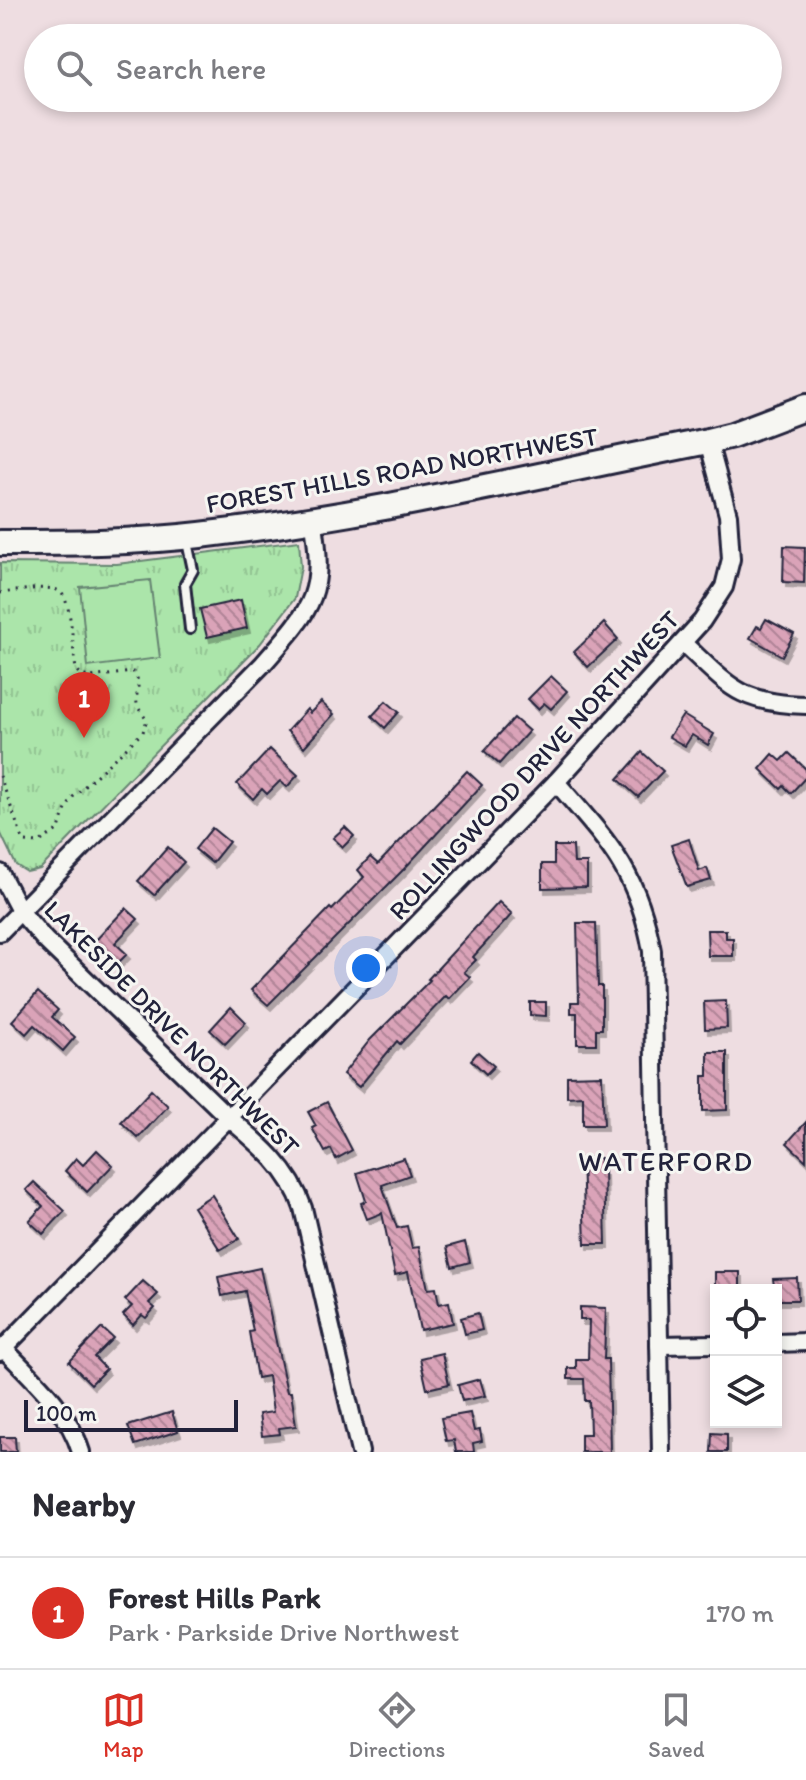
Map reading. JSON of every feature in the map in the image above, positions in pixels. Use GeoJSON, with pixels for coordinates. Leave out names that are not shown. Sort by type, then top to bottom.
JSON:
{"type":"FeatureCollection","features":[{"type":"Feature","properties":{"kind":"main road","name":"FOREST HILLS ROAD NORTHWEST"},"geometry":{"type":"LineString","coordinates":[[0,543],[105,543],[186,537],[313,518],[708,441],[806,407]]}},
{"type":"Feature","properties":{"kind":"street","name":"ROLLINGWOOD DRIVE NORTHWEST"},"geometry":{"type":"LineString","coordinates":[[2,1351],[556,782],[684,644],[724,587],[731,559],[728,515],[708,441]]}},
{"type":"Feature","properties":{"kind":"street"},"geometry":{"type":"LineString","coordinates":[[0,932],[263,664],[301,620],[318,583],[318,549],[313,518]]}},
{"type":"Feature","properties":{"kind":"street"},"geometry":{"type":"LineString","coordinates":[[684,644],[744,695],[768,703],[806,705]]}},
{"type":"Feature","properties":{"kind":"street"},"geometry":{"type":"LineString","coordinates":[[556,782],[622,861],[637,893],[648,928],[654,969],[661,1452]]}},
{"type":"Feature","properties":{"kind":"street","name":"LAKESIDE DRIVE NORTHWEST"},"geometry":{"type":"LineString","coordinates":[[0,873],[20,911],[45,940],[230,1119],[258,1142],[288,1175],[297,1190],[360,1452]]}},
{"type":"Feature","properties":{"kind":"street"},"geometry":{"type":"LineString","coordinates":[[782,1343],[806,1342]]}},
{"type":"Feature","properties":{"kind":"street"},"geometry":{"type":"LineString","coordinates":[[659,1345],[710,1344]]}},
{"type":"Feature","properties":{"kind":"street"},"geometry":{"type":"LineString","coordinates":[[2,1351],[53,1401],[66,1418],[81,1452]]}},
{"type":"Feature","properties":{"kind":"lane"},"geometry":{"type":"LineString","coordinates":[[186,537],[193,570],[185,584],[190,629]]}},
{"type":"Feature","properties":{"kind":"path"},"geometry":{"type":"LineString","coordinates":[[0,593],[44,589],[57,589],[62,593],[68,605],[76,668],[81,675],[90,677],[133,672],[138,675],[137,704],[147,720],[143,732],[73,797],[59,829],[38,843],[25,842],[21,835],[0,776]]}},
{"type":"Feature","properties":{"kind":"green space"},"geometry":{"type":"Polygon","coordinates":[[[299,541],[301,567],[295,598],[260,644],[40,869],[27,872],[16,865],[0,832],[0,563],[117,564],[299,541]]]}},
{"type":"Feature","properties":{"kind":"green space"},"geometry":{"type":"Polygon","coordinates":[[[150,580],[160,658],[88,667],[80,587],[150,580]]]}},
{"type":"Feature","properties":{"kind":"building"},"geometry":{"type":"Polygon","coordinates":[[[784,546],[805,547],[804,583],[783,582],[784,546]]]}},
{"type":"Feature","properties":{"kind":"building"},"geometry":{"type":"Polygon","coordinates":[[[241,600],[247,628],[207,637],[200,609],[241,600]]]}},
{"type":"Feature","properties":{"kind":"building"},"geometry":{"type":"Polygon","coordinates":[[[766,619],[794,634],[782,656],[750,638],[766,619]]]}},
{"type":"Feature","properties":{"kind":"building"},"geometry":{"type":"Polygon","coordinates":[[[604,623],[618,639],[588,667],[574,652],[604,623]]]}},
{"type":"Feature","properties":{"kind":"building"},"geometry":{"type":"Polygon","coordinates":[[[551,676],[567,691],[551,709],[544,703],[538,709],[528,699],[551,676]]]}},
{"type":"Feature","properties":{"kind":"building"},"geometry":{"type":"Polygon","coordinates":[[[386,701],[399,712],[385,728],[372,716],[386,701]]]}},
{"type":"Feature","properties":{"kind":"building"},"geometry":{"type":"Polygon","coordinates":[[[321,702],[334,714],[304,747],[287,731],[307,709],[310,713],[321,702]]]}},
{"type":"Feature","properties":{"kind":"building"},"geometry":{"type":"Polygon","coordinates":[[[683,715],[714,734],[708,745],[692,735],[685,746],[669,737],[683,715]]]}},
{"type":"Feature","properties":{"kind":"building"},"geometry":{"type":"Polygon","coordinates":[[[514,718],[529,731],[499,764],[484,751],[514,718]]]}},
{"type":"Feature","properties":{"kind":"building"},"geometry":{"type":"Polygon","coordinates":[[[270,749],[298,775],[287,787],[280,781],[267,794],[262,789],[253,799],[237,784],[270,749]]]}},
{"type":"Feature","properties":{"kind":"building"},"geometry":{"type":"Polygon","coordinates":[[[642,752],[663,771],[638,797],[618,779],[642,752]]]}},
{"type":"Feature","properties":{"kind":"building"},"geometry":{"type":"Polygon","coordinates":[[[789,753],[806,769],[806,777],[791,793],[784,786],[781,789],[760,769],[773,754],[781,761],[789,753]]]}},
{"type":"Feature","properties":{"kind":"building"},"geometry":{"type":"Polygon","coordinates":[[[467,771],[482,785],[404,869],[268,1005],[251,990],[364,877],[358,870],[370,857],[378,864],[467,771]]]}},
{"type":"Feature","properties":{"kind":"building"},"geometry":{"type":"Polygon","coordinates":[[[345,827],[354,836],[343,847],[333,838],[345,827]]]}},
{"type":"Feature","properties":{"kind":"building"},"geometry":{"type":"Polygon","coordinates":[[[212,828],[229,842],[212,863],[195,849],[212,828]]]}},
{"type":"Feature","properties":{"kind":"building"},"geometry":{"type":"Polygon","coordinates":[[[689,839],[699,871],[707,868],[711,880],[687,887],[671,845],[689,839]]]}},
{"type":"Feature","properties":{"kind":"building"},"geometry":{"type":"Polygon","coordinates":[[[554,846],[573,846],[574,863],[587,863],[587,887],[542,888],[542,864],[554,864],[554,846]]]}},
{"type":"Feature","properties":{"kind":"building"},"geometry":{"type":"Polygon","coordinates":[[[168,847],[184,862],[154,895],[138,881],[168,847]]]}},
{"type":"Feature","properties":{"kind":"building"},"geometry":{"type":"Polygon","coordinates":[[[499,902],[512,914],[473,957],[476,960],[464,972],[470,977],[449,999],[446,996],[400,1044],[397,1041],[359,1087],[343,1074],[370,1040],[430,980],[499,902]]]}},
{"type":"Feature","properties":{"kind":"building"},"geometry":{"type":"Polygon","coordinates":[[[126,908],[138,919],[115,943],[127,954],[117,964],[94,942],[126,908]]]}},
{"type":"Feature","properties":{"kind":"building"},"geometry":{"type":"Polygon","coordinates":[[[577,923],[596,923],[598,986],[602,986],[602,1029],[596,1029],[596,1044],[577,1044],[577,1013],[571,1013],[571,1002],[579,1002],[577,923]]]}},
{"type":"Feature","properties":{"kind":"building"},"geometry":{"type":"Polygon","coordinates":[[[707,930],[726,930],[726,938],[733,938],[733,956],[708,956],[707,930]]]}},
{"type":"Feature","properties":{"kind":"building"},"geometry":{"type":"Polygon","coordinates":[[[38,992],[58,1010],[52,1017],[75,1037],[63,1051],[34,1025],[26,1034],[12,1021],[38,992]]]}},
{"type":"Feature","properties":{"kind":"building"},"geometry":{"type":"Polygon","coordinates":[[[726,1001],[727,1028],[705,1029],[704,1002],[726,1001]]]}},
{"type":"Feature","properties":{"kind":"building"},"geometry":{"type":"Polygon","coordinates":[[[530,1002],[546,1002],[546,1016],[530,1015],[530,1002]]]}},
{"type":"Feature","properties":{"kind":"building"},"geometry":{"type":"Polygon","coordinates":[[[231,1007],[246,1022],[225,1044],[210,1030],[231,1007]]]}},
{"type":"Feature","properties":{"kind":"building"},"geometry":{"type":"Polygon","coordinates":[[[478,1052],[494,1066],[486,1074],[471,1060],[478,1052]]]}},
{"type":"Feature","properties":{"kind":"building"},"geometry":{"type":"Polygon","coordinates":[[[708,1052],[727,1052],[727,1110],[703,1111],[703,1076],[708,1076],[708,1052]]]}},
{"type":"Feature","properties":{"kind":"building"},"geometry":{"type":"Polygon","coordinates":[[[602,1075],[604,1125],[583,1125],[583,1096],[567,1097],[567,1076],[602,1075]]]}},
{"type":"Feature","properties":{"kind":"building"},"geometry":{"type":"Polygon","coordinates":[[[151,1090],[168,1106],[138,1138],[121,1122],[151,1090]]]}},
{"type":"Feature","properties":{"kind":"building"},"geometry":{"type":"Polygon","coordinates":[[[327,1102],[352,1150],[336,1159],[331,1149],[325,1152],[312,1128],[316,1126],[308,1112],[327,1102]]]}},
{"type":"Feature","properties":{"kind":"building"},"geometry":{"type":"Polygon","coordinates":[[[806,1122],[806,1161],[787,1143],[806,1122]]]}},
{"type":"Feature","properties":{"kind":"building"},"geometry":{"type":"Polygon","coordinates":[[[97,1150],[113,1165],[87,1192],[65,1171],[76,1158],[83,1165],[97,1150]]]}},
{"type":"Feature","properties":{"kind":"building"},"geometry":{"type":"Polygon","coordinates":[[[404,1158],[410,1175],[382,1185],[397,1228],[407,1226],[412,1248],[419,1247],[428,1289],[436,1288],[439,1304],[449,1302],[453,1323],[420,1330],[408,1272],[395,1275],[382,1213],[367,1219],[361,1203],[366,1201],[357,1173],[404,1158]]]}},
{"type":"Feature","properties":{"kind":"building"},"geometry":{"type":"Polygon","coordinates":[[[582,1158],[600,1158],[600,1171],[604,1171],[606,1244],[585,1244],[582,1158]]]}},
{"type":"Feature","properties":{"kind":"building"},"geometry":{"type":"Polygon","coordinates":[[[34,1182],[65,1211],[43,1234],[29,1221],[43,1206],[26,1190],[34,1182]]]}},
{"type":"Feature","properties":{"kind":"building"},"geometry":{"type":"Polygon","coordinates":[[[212,1195],[239,1239],[220,1250],[193,1207],[212,1195]]]}},
{"type":"Feature","properties":{"kind":"building"},"geometry":{"type":"Polygon","coordinates":[[[465,1242],[470,1262],[452,1267],[447,1247],[465,1242]]]}},
{"type":"Feature","properties":{"kind":"building"},"geometry":{"type":"Polygon","coordinates":[[[260,1268],[287,1392],[291,1392],[296,1426],[279,1428],[280,1434],[262,1436],[259,1414],[273,1412],[268,1376],[257,1378],[249,1332],[253,1331],[245,1291],[222,1296],[218,1277],[260,1268]]]}},
{"type":"Feature","properties":{"kind":"building"},"geometry":{"type":"Polygon","coordinates":[[[715,1272],[740,1272],[740,1284],[715,1284],[715,1272]]]}},
{"type":"Feature","properties":{"kind":"building"},"geometry":{"type":"Polygon","coordinates":[[[797,1278],[798,1300],[782,1300],[782,1284],[774,1284],[773,1279],[797,1278]]]}},
{"type":"Feature","properties":{"kind":"building"},"geometry":{"type":"Polygon","coordinates":[[[143,1281],[158,1294],[149,1303],[155,1308],[146,1318],[142,1315],[133,1325],[123,1315],[132,1306],[125,1300],[143,1281]]]}},
{"type":"Feature","properties":{"kind":"building"},"geometry":{"type":"Polygon","coordinates":[[[580,1307],[606,1308],[604,1359],[608,1359],[610,1452],[581,1452],[581,1434],[590,1434],[589,1401],[585,1401],[584,1379],[568,1379],[568,1368],[576,1368],[576,1359],[588,1359],[589,1320],[580,1320],[580,1307]]]}},
{"type":"Feature","properties":{"kind":"building"},"geometry":{"type":"Polygon","coordinates":[[[478,1313],[482,1330],[465,1334],[461,1318],[478,1313]]]}},
{"type":"Feature","properties":{"kind":"building"},"geometry":{"type":"Polygon","coordinates":[[[102,1328],[113,1338],[94,1357],[106,1369],[91,1384],[69,1362],[102,1328]]]}},
{"type":"Feature","properties":{"kind":"building"},"geometry":{"type":"Polygon","coordinates":[[[442,1353],[449,1384],[427,1389],[420,1358],[442,1353]]]}},
{"type":"Feature","properties":{"kind":"building"},"geometry":{"type":"Polygon","coordinates":[[[480,1379],[485,1396],[462,1401],[458,1385],[480,1379]]]}},
{"type":"Feature","properties":{"kind":"building"},"geometry":{"type":"Polygon","coordinates":[[[172,1412],[178,1431],[135,1445],[128,1426],[172,1412]]]}},
{"type":"Feature","properties":{"kind":"building"},"geometry":{"type":"Polygon","coordinates":[[[470,1413],[474,1431],[480,1430],[482,1441],[473,1443],[474,1452],[456,1452],[454,1440],[446,1441],[441,1418],[470,1413]]]}},
{"type":"Feature","properties":{"kind":"building"},"geometry":{"type":"Polygon","coordinates":[[[712,1433],[727,1434],[727,1452],[711,1452],[712,1433]]]}},
{"type":"Feature","properties":{"kind":"building"},"geometry":{"type":"Polygon","coordinates":[[[0,1437],[15,1437],[16,1452],[0,1452],[0,1437]]]}},
{"type":"Feature","properties":{"kind":"place","name":"Forest Hills Park"},"geometry":{"type":"Point","coordinates":[84,738]}},
{"type":"Feature","properties":{"kind":"district","name":"WATERFORD"},"geometry":{"type":"Point","coordinates":[666,1161]}}]}
